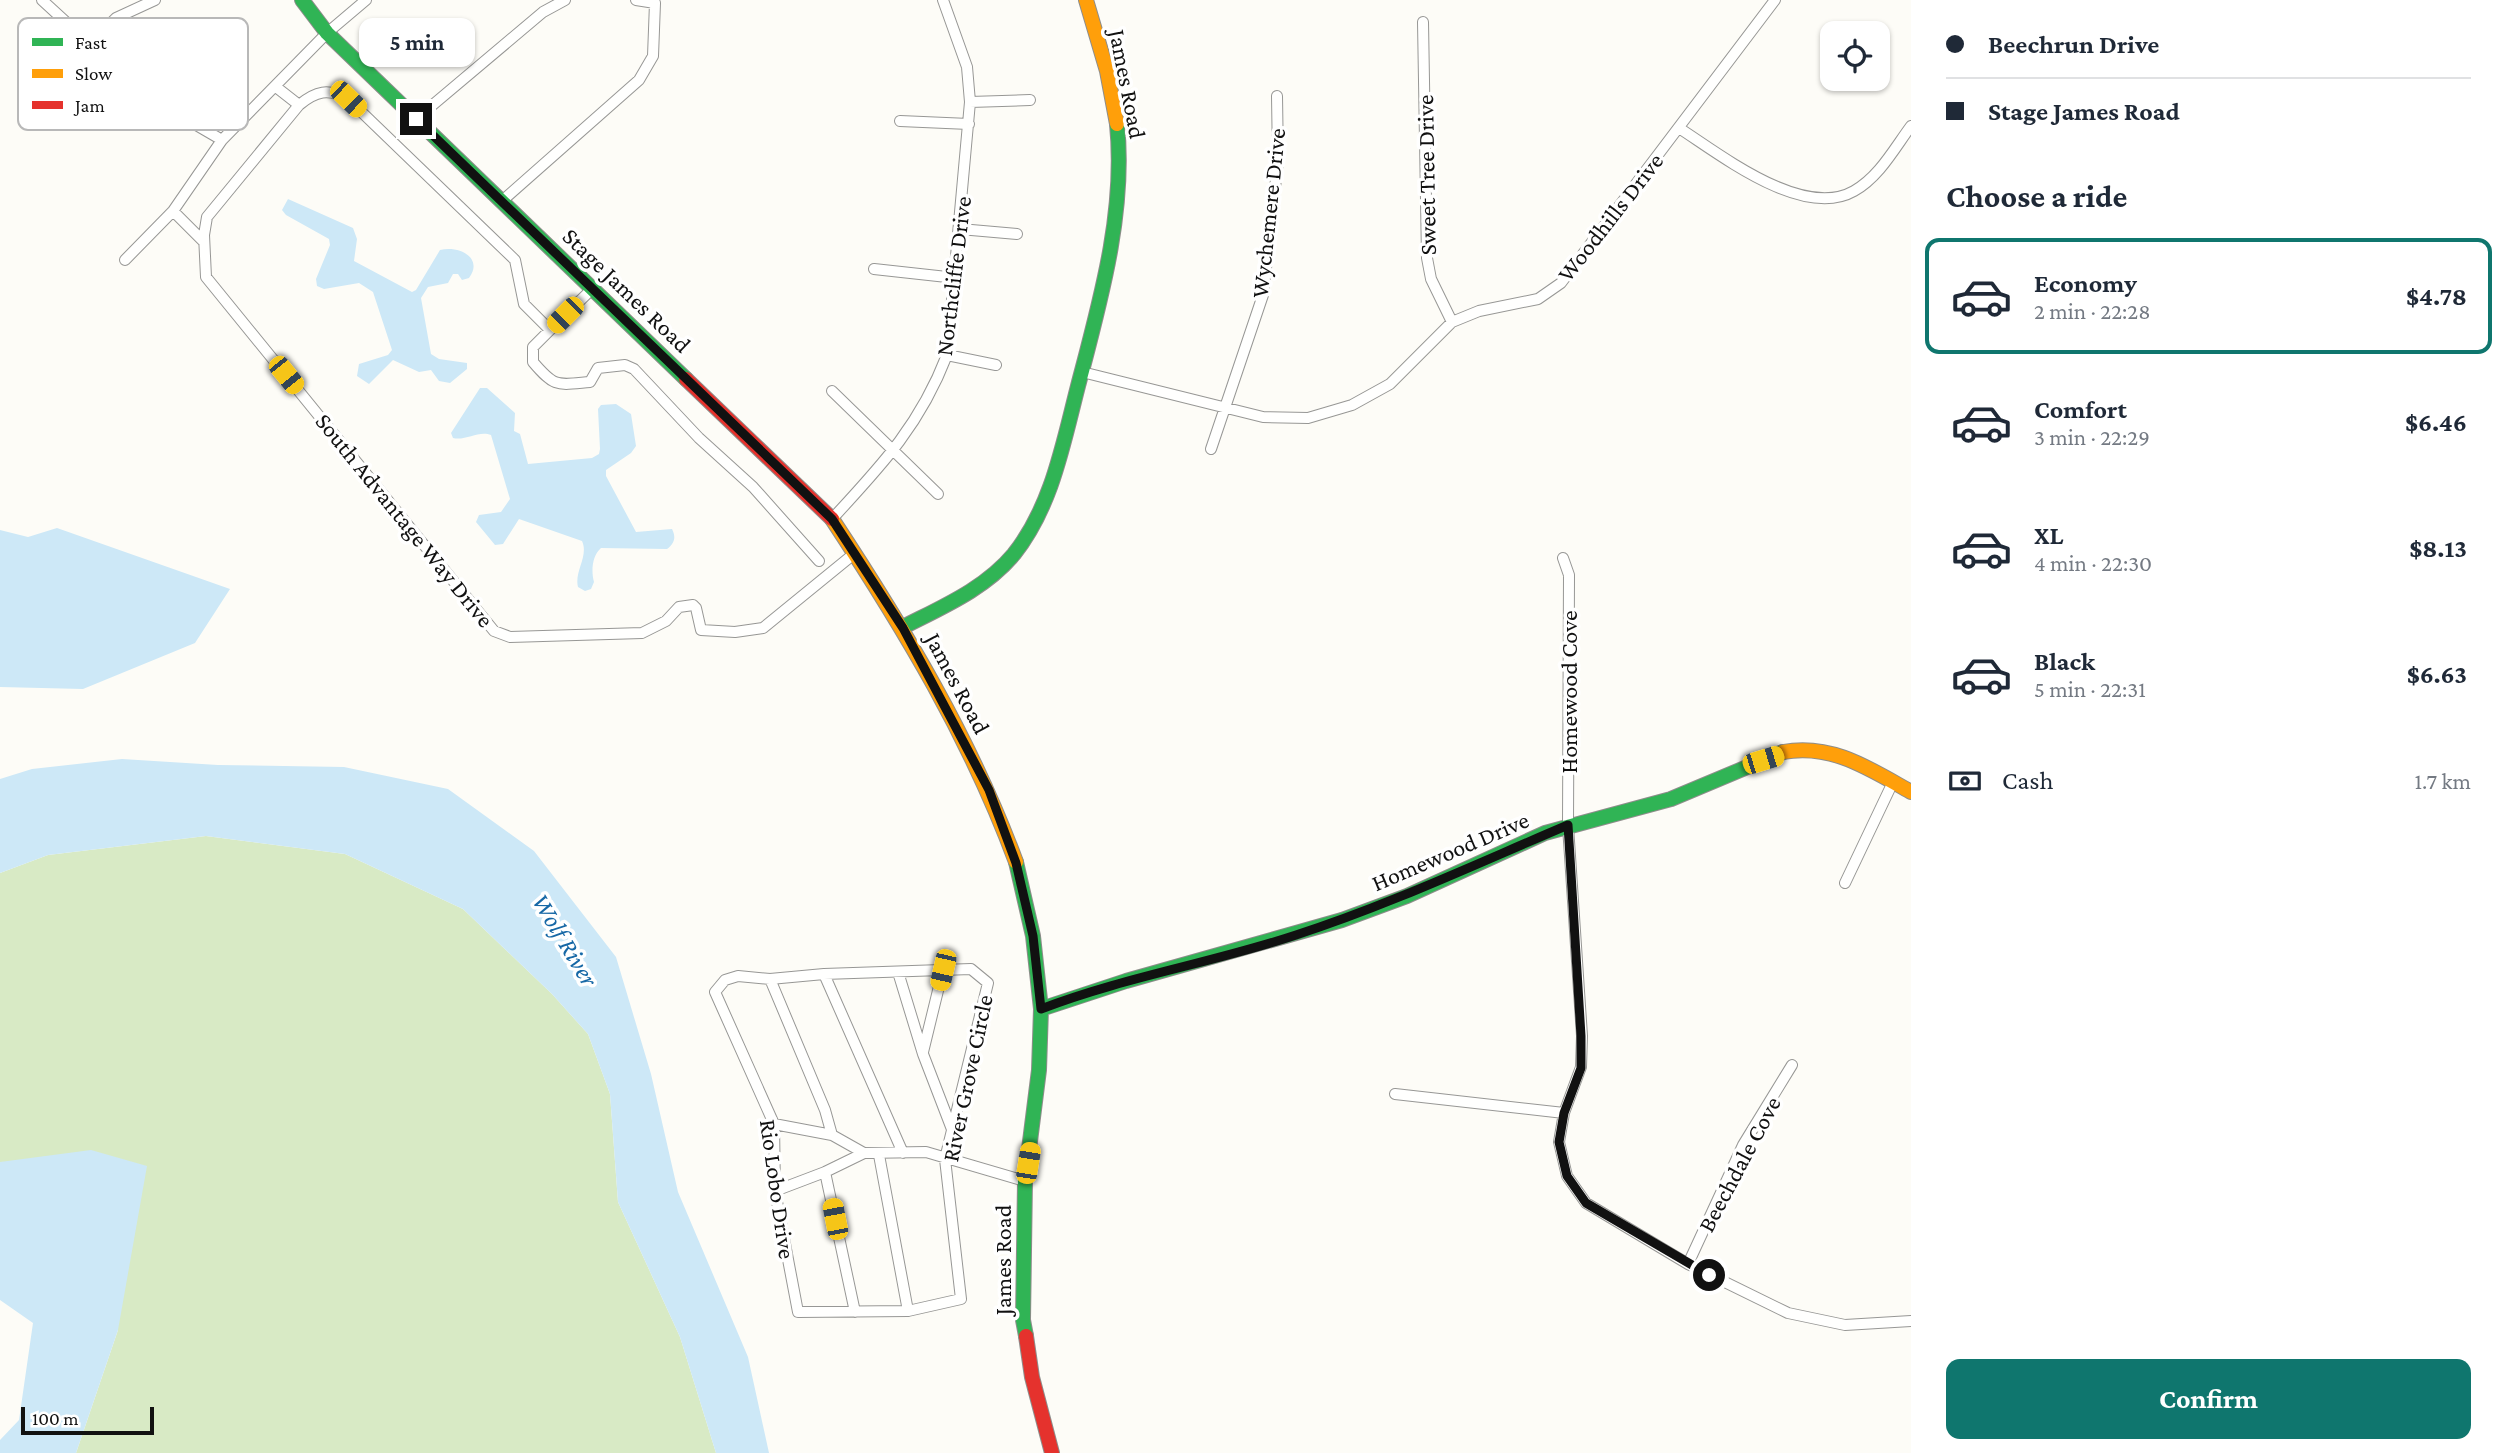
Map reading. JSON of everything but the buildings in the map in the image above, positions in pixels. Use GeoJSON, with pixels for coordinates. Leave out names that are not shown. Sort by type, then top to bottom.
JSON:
{"type":"FeatureCollection","features":[{"type":"Feature","properties":{"kind":"main road","name":"Stage James Road"},"geometry":{"type":"LineString","coordinates":[[302,0],[327,33],[832,519],[903,628]]}},
{"type":"Feature","properties":{"kind":"main road","name":"James Road"},"geometry":{"type":"LineString","coordinates":[[1052,1453],[1032,1377],[1023,1320],[1025,1181],[1039,1070],[1041,1009],[1033,936],[1016,863],[989,790],[903,628],[969,592],[997,572],[1023,543],[1051,482],[1082,372],[1111,243],[1119,144],[1117,118],[1086,0]]}},
{"type":"Feature","properties":{"kind":"main road","name":"Homewood Drive"},"geometry":{"type":"LineString","coordinates":[[1041,1009],[1087,991],[1294,936],[1386,904],[1568,825],[1670,799],[1763,760],[1799,749],[1840,756],[1911,792]]}},
{"type":"Feature","properties":{"kind":"street"},"geometry":{"type":"LineString","coordinates":[[42,0],[62,18]]}},
{"type":"Feature","properties":{"kind":"street"},"geometry":{"type":"LineString","coordinates":[[116,18],[155,0]]}},
{"type":"Feature","properties":{"kind":"street"},"geometry":{"type":"LineString","coordinates":[[248,114],[327,33],[366,0]]}},
{"type":"Feature","properties":{"kind":"street"},"geometry":{"type":"LineString","coordinates":[[416,119],[543,12],[565,0]]}},
{"type":"Feature","properties":{"kind":"street"},"geometry":{"type":"LineString","coordinates":[[502,201],[639,80],[653,56],[655,3],[636,0]]}},
{"type":"Feature","properties":{"kind":"street","name":"Northcliffe Drive"},"geometry":{"type":"LineString","coordinates":[[832,519],[895,452],[933,391],[947,355],[970,102],[967,67],[943,0]]}},
{"type":"Feature","properties":{"kind":"street","name":"Woodhills Drive"},"geometry":{"type":"LineString","coordinates":[[1082,372],[1263,417],[1308,418],[1352,405],[1390,384],[1452,322],[1479,311],[1538,299],[1561,283],[1771,2]]}},
{"type":"Feature","properties":{"kind":"street","name":"Sweet Tree Drive"},"geometry":{"type":"LineString","coordinates":[[1423,22],[1427,258],[1430,279],[1452,322]]}},
{"type":"Feature","properties":{"kind":"street"},"geometry":{"type":"LineString","coordinates":[[276,87],[299,105]]}},
{"type":"Feature","properties":{"kind":"street","name":"South Advantage Way Drive"},"geometry":{"type":"LineString","coordinates":[[550,330],[524,304],[514,260],[348,99],[334,91],[314,92],[299,105],[207,217],[204,242],[206,277],[495,631],[510,638],[642,633],[666,621],[679,607],[692,605],[696,608],[701,630],[735,632],[763,628],[855,553]]}},
{"type":"Feature","properties":{"kind":"street","name":"Wychemere Drive"},"geometry":{"type":"LineString","coordinates":[[1211,449],[1263,295],[1278,161],[1277,96]]}},
{"type":"Feature","properties":{"kind":"street"},"geometry":{"type":"LineString","coordinates":[[970,102],[1030,100]]}},
{"type":"Feature","properties":{"kind":"street"},"geometry":{"type":"LineString","coordinates":[[900,121],[969,124]]}},
{"type":"Feature","properties":{"kind":"street"},"geometry":{"type":"LineString","coordinates":[[1679,128],[1758,178],[1807,197],[1828,200],[1853,192],[1874,176],[1911,126]]}},
{"type":"Feature","properties":{"kind":"street"},"geometry":{"type":"LineString","coordinates":[[205,130],[222,140]]}},
{"type":"Feature","properties":{"kind":"street"},"geometry":{"type":"LineString","coordinates":[[125,260],[173,211],[222,140],[232,130]]}},
{"type":"Feature","properties":{"kind":"street"},"geometry":{"type":"LineString","coordinates":[[173,211],[204,242]]}},
{"type":"Feature","properties":{"kind":"street"},"geometry":{"type":"LineString","coordinates":[[960,229],[1017,234]]}},
{"type":"Feature","properties":{"kind":"street"},"geometry":{"type":"LineString","coordinates":[[874,270],[956,278]]}},
{"type":"Feature","properties":{"kind":"street"},"geometry":{"type":"LineString","coordinates":[[593,288],[533,347],[533,362],[556,386],[590,382],[598,368],[625,365],[634,369],[699,438],[753,487],[819,561]]}},
{"type":"Feature","properties":{"kind":"street"},"geometry":{"type":"LineString","coordinates":[[947,355],[996,365]]}},
{"type":"Feature","properties":{"kind":"street"},"geometry":{"type":"LineString","coordinates":[[832,391],[938,494]]}},
{"type":"Feature","properties":{"kind":"street","name":"Homewood Cove"},"geometry":{"type":"LineString","coordinates":[[1563,558],[1569,575],[1568,825],[1581,1036],[1581,1068],[1564,1113],[1559,1142],[1567,1176],[1586,1203],[1688,1264],[1771,1306],[1798,1317],[1845,1325],[1911,1321]]}},
{"type":"Feature","properties":{"kind":"street"},"geometry":{"type":"LineString","coordinates":[[1846,883],[1893,782]]}},
{"type":"Feature","properties":{"kind":"street","name":"River Grove Circle"},"geometry":{"type":"LineString","coordinates":[[908,1311],[961,1299],[945,1159],[988,983],[971,969],[943,970]]}},
{"type":"Feature","properties":{"kind":"street"},"geometry":{"type":"LineString","coordinates":[[832,1135],[825,1110],[770,979],[824,974],[943,970],[923,1054]]}},
{"type":"Feature","properties":{"kind":"street"},"geometry":{"type":"LineString","coordinates":[[898,972],[923,1054],[953,1132]]}},
{"type":"Feature","properties":{"kind":"street"},"geometry":{"type":"LineString","coordinates":[[824,974],[903,1153]]}},
{"type":"Feature","properties":{"kind":"street","name":"Rio Lobo Drive"},"geometry":{"type":"LineString","coordinates":[[770,979],[738,976],[725,980],[715,992],[774,1124],[775,1191],[798,1312],[855,1312]]}},
{"type":"Feature","properties":{"kind":"street","name":"Beechdale Cove"},"geometry":{"type":"LineString","coordinates":[[1688,1264],[1743,1145],[1792,1065]]}},
{"type":"Feature","properties":{"kind":"street"},"geometry":{"type":"LineString","coordinates":[[1395,1094],[1564,1113]]}},
{"type":"Feature","properties":{"kind":"street"},"geometry":{"type":"LineString","coordinates":[[774,1124],[832,1135],[864,1153],[926,1152],[945,1159],[968,1162],[1025,1181]]}},
{"type":"Feature","properties":{"kind":"street"},"geometry":{"type":"LineString","coordinates":[[775,1191],[825,1172],[864,1153]]}},
{"type":"Feature","properties":{"kind":"street"},"geometry":{"type":"LineString","coordinates":[[825,1172],[855,1312],[908,1311],[879,1154]]}},
{"type":"Feature","properties":{"kind":"green space"},"geometry":{"type":"Polygon","coordinates":[[[206,836],[345,854],[463,909],[552,994],[588,1034],[610,1094],[618,1202],[680,1337],[716,1453],[76,1453],[118,1330],[0,1162],[0,873],[48,855],[206,836]]]}},
{"type":"Feature","properties":{"kind":"water"},"geometry":{"type":"Polygon","coordinates":[[[288,199],[353,228],[357,239],[354,261],[412,292],[416,290],[440,250],[455,249],[467,255],[473,264],[469,278],[462,280],[458,274],[453,274],[448,283],[428,287],[421,298],[431,354],[439,359],[467,363],[467,369],[450,383],[439,381],[431,370],[419,372],[393,360],[369,384],[357,376],[359,364],[388,355],[392,350],[373,292],[359,283],[324,289],[317,286],[316,279],[330,245],[329,239],[286,215],[282,210],[288,199]]]}},
{"type":"Feature","properties":{"kind":"water"},"geometry":{"type":"Polygon","coordinates":[[[480,388],[487,388],[515,413],[514,431],[520,434],[528,464],[592,458],[599,454],[600,449],[598,409],[601,405],[616,404],[631,414],[636,446],[631,453],[606,470],[606,476],[636,532],[672,529],[672,544],[667,549],[601,548],[593,564],[594,582],[591,589],[585,591],[578,587],[577,581],[584,552],[582,541],[519,519],[503,544],[495,545],[476,522],[479,515],[501,512],[510,499],[491,435],[458,439],[453,438],[451,433],[480,388]]]}},
{"type":"Feature","properties":{"kind":"water"},"geometry":{"type":"Polygon","coordinates":[[[57,528],[230,589],[195,643],[83,689],[0,687],[0,530],[28,537],[57,528]]]}},
{"type":"Feature","properties":{"kind":"water","name":"Wolf River"},"geometry":{"type":"Polygon","coordinates":[[[122,759],[218,765],[344,767],[448,789],[534,851],[616,957],[651,1074],[678,1192],[748,1357],[769,1453],[716,1453],[680,1337],[618,1202],[610,1094],[588,1034],[552,994],[463,909],[345,854],[206,836],[48,855],[0,873],[0,779],[32,769],[122,759]]]}},
{"type":"Feature","properties":{"kind":"water"},"geometry":{"type":"Polygon","coordinates":[[[91,1150],[147,1166],[118,1330],[76,1453],[0,1453],[0,1440],[19,1420],[33,1323],[0,1300],[0,1162],[91,1150]]]}},
{"type":"Feature","properties":{"kind":"traffic: fast"},"geometry":{"type":"LineString","coordinates":[[302,0],[327,33],[686,379]]}},
{"type":"Feature","properties":{"kind":"traffic: fast"},"geometry":{"type":"LineString","coordinates":[[903,627],[962,596],[1003,566],[1027,535],[1047,495],[1067,430],[1109,256],[1118,190],[1117,124]]}},
{"type":"Feature","properties":{"kind":"traffic: fast"},"geometry":{"type":"LineString","coordinates":[[1041,1009],[1126,981],[1342,920],[1407,896],[1545,833],[1671,799],[1783,752]]}},
{"type":"Feature","properties":{"kind":"traffic: fast"},"geometry":{"type":"LineString","coordinates":[[1016,862],[1033,936],[1041,1009],[1039,1070],[1025,1181],[1023,1320],[1026,1336]]}},
{"type":"Feature","properties":{"kind":"traffic: slow"},"geometry":{"type":"LineString","coordinates":[[1086,0],[1107,71],[1117,124]]}},
{"type":"Feature","properties":{"kind":"traffic: slow"},"geometry":{"type":"LineString","coordinates":[[832,519],[885,602],[957,728],[1016,862]]}},
{"type":"Feature","properties":{"kind":"traffic: slow"},"geometry":{"type":"LineString","coordinates":[[1783,752],[1801,750],[1834,755],[1865,767],[1911,792]]}},
{"type":"Feature","properties":{"kind":"traffic: jam"},"geometry":{"type":"LineString","coordinates":[[686,379],[832,519]]}},
{"type":"Feature","properties":{"kind":"traffic: jam"},"geometry":{"type":"LineString","coordinates":[[1026,1336],[1032,1377],[1052,1453]]}},
{"type":"Feature","properties":{"kind":"route"},"geometry":{"type":"LineString","coordinates":[[416,119],[832,519],[886,598],[989,790],[1016,863],[1033,936],[1041,1009],[1087,991],[1294,936],[1386,904],[1568,825],[1581,1068],[1564,1113],[1559,1142],[1567,1176],[1586,1203],[1709,1275]]}}]}
